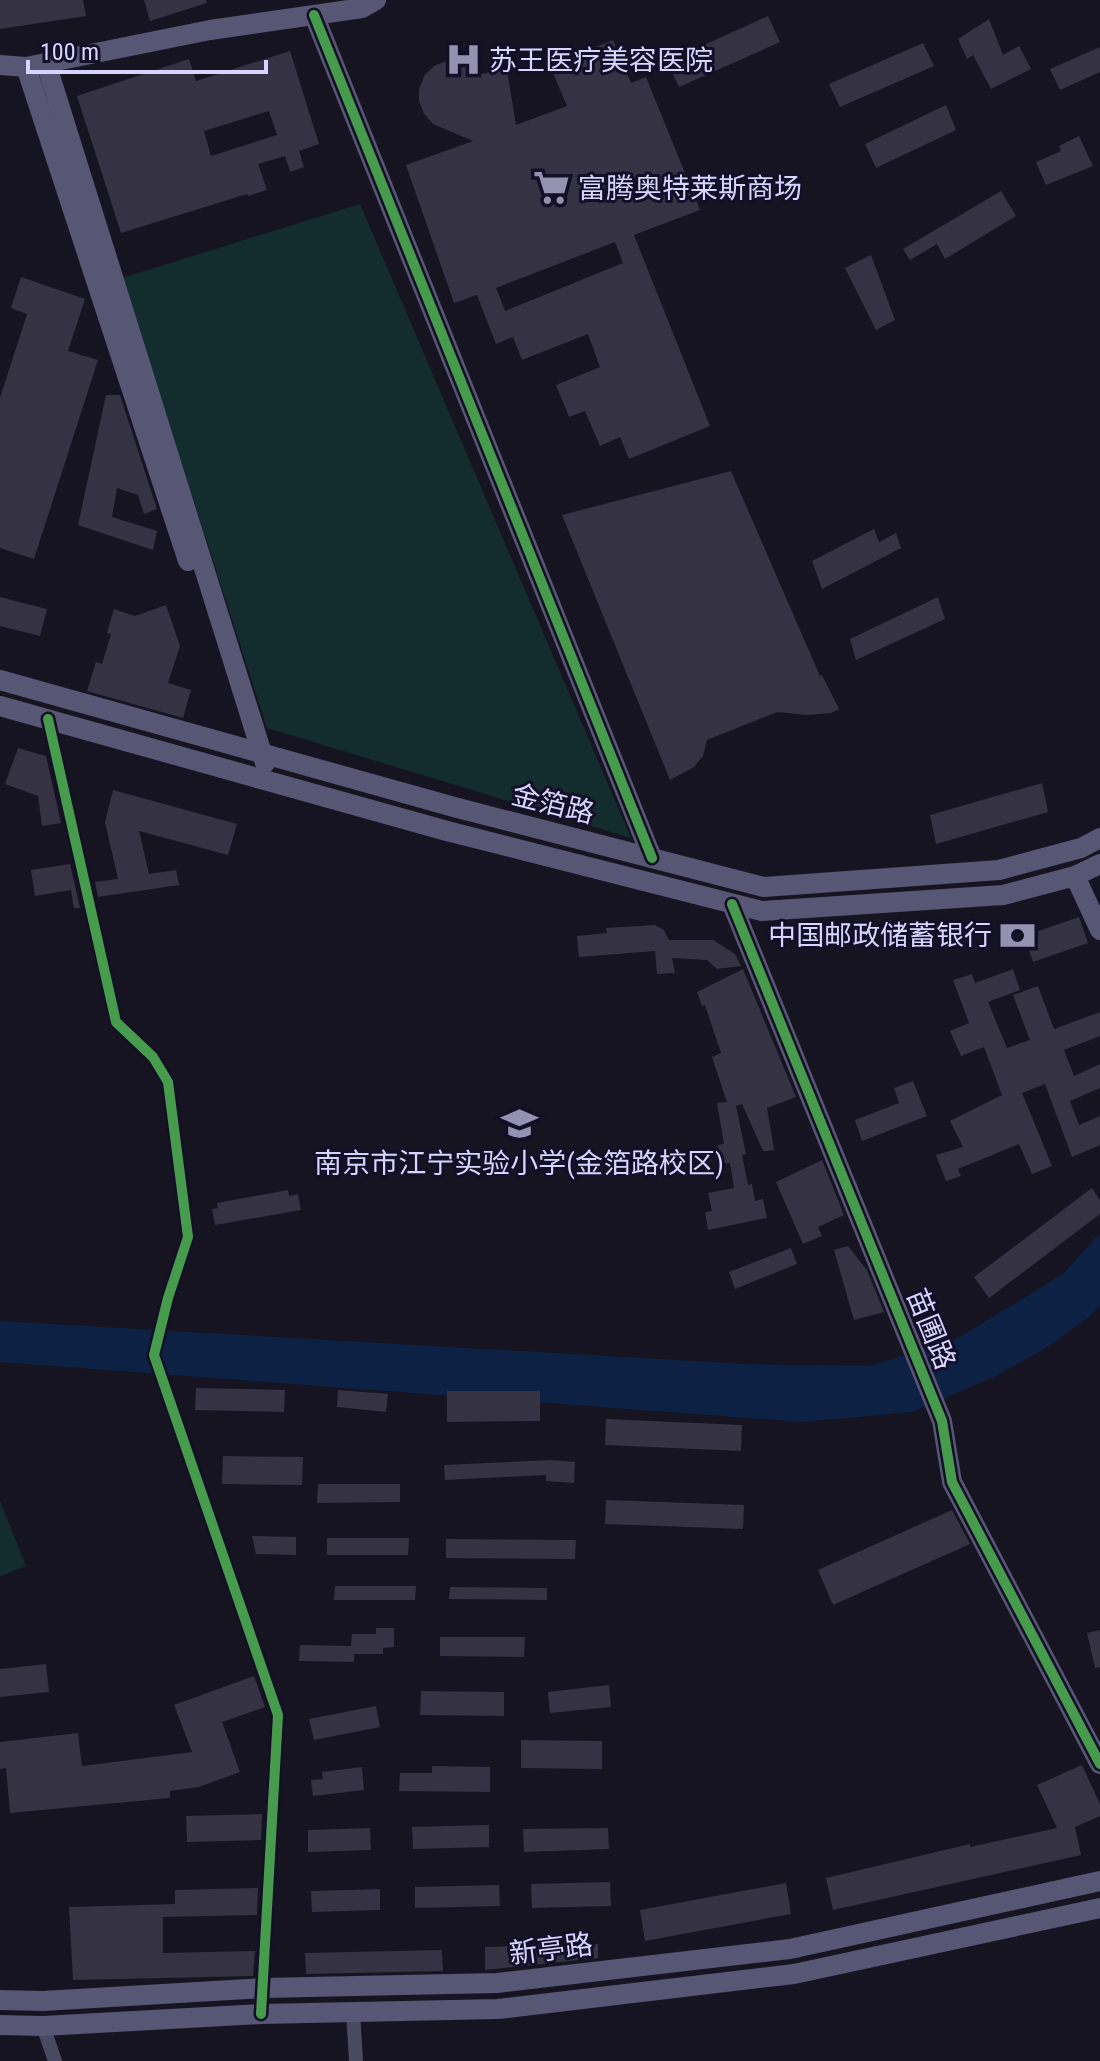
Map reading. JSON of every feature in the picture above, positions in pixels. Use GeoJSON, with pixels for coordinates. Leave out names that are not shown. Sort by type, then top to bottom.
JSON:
{"type":"FeatureCollection","features":[{"type":"Feature","properties":{"kind":"main road"},"geometry":{"type":"LineString","coordinates":[[0,65],[36,65],[210,30],[362,8],[376,0]]}},
{"type":"Feature","properties":{"kind":"main road"},"geometry":{"type":"LineString","coordinates":[[314,15],[652,858]]}},
{"type":"Feature","properties":{"kind":"main road"},"geometry":{"type":"LineString","coordinates":[[36,65],[265,780]]}},
{"type":"Feature","properties":{"kind":"main road","name":"金箔路"},"geometry":{"type":"LineString","coordinates":[[0,680],[454,807],[764,887],[999,870],[1075,849],[1100,838]]}},
{"type":"Feature","properties":{"kind":"main road","name":"金箔路"},"geometry":{"type":"LineString","coordinates":[[0,706],[447,831],[762,911],[1003,895],[1087,870]]}},
{"type":"Feature","properties":{"kind":"main road"},"geometry":{"type":"LineString","coordinates":[[1075,849],[1100,902]]}},
{"type":"Feature","properties":{"kind":"main road"},"geometry":{"type":"LineString","coordinates":[[1087,870],[1100,930]]}},
{"type":"Feature","properties":{"kind":"main road","name":"苗圃路"},"geometry":{"type":"LineString","coordinates":[[732,904],[942,1421],[952,1482],[1100,1764]]}},
{"type":"Feature","properties":{"kind":"main road","name":"新亭路"},"geometry":{"type":"LineString","coordinates":[[0,2000],[43,2001],[263,1988],[497,1983],[790,1949],[1100,1881]]}},
{"type":"Feature","properties":{"kind":"main road","name":"新亭路"},"geometry":{"type":"LineString","coordinates":[[0,2025],[43,2026],[261,2014],[498,2009],[794,1974],[1100,1908]]}},
{"type":"Feature","properties":{"kind":"street"},"geometry":{"type":"LineString","coordinates":[[48,719],[116,1022],[153,1057],[168,1082],[188,1237],[154,1355],[278,1715],[261,2014]]}},
{"type":"Feature","properties":{"kind":"street"},"geometry":{"type":"LineString","coordinates":[[353,2012],[356,2061]]}},
{"type":"Feature","properties":{"kind":"street"},"geometry":{"type":"LineString","coordinates":[[43,2026],[55,2061]]}},
{"type":"Feature","properties":{"kind":"green space"},"geometry":{"type":"Polygon","coordinates":[[[360,204],[631,838],[267,728],[122,278],[360,204]]]}},
{"type":"Feature","properties":{"kind":"green space"},"geometry":{"type":"Polygon","coordinates":[[[0,1501],[26,1566],[0,1576],[0,1501]]]}},
{"type":"Feature","properties":{"kind":"water"},"geometry":{"type":"Polygon","coordinates":[[[1100,1233],[1100,1305],[1088,1318],[1044,1349],[996,1376],[912,1412],[802,1422],[0,1362],[0,1321],[746,1364],[870,1366],[958,1338],[1063,1274],[1100,1233]]]}},
{"type":"Feature","properties":{"kind":"building"},"geometry":{"type":"Polygon","coordinates":[[[0,0],[83,0],[86,16],[0,29],[0,0]]]}},
{"type":"Feature","properties":{"kind":"building"},"geometry":{"type":"Polygon","coordinates":[[[144,0],[206,0],[207,3],[150,21],[144,0]]]}},
{"type":"Feature","properties":{"kind":"building"},"geometry":{"type":"Polygon","coordinates":[[[768,16],[780,42],[679,87],[667,62],[768,16]]]}},
{"type":"Feature","properties":{"kind":"building"},"geometry":{"type":"Polygon","coordinates":[[[989,19],[1003,55],[1019,46],[1031,69],[991,89],[973,55],[967,59],[958,39],[989,19]]]}},
{"type":"Feature","properties":{"kind":"building"},"geometry":{"type":"Polygon","coordinates":[[[613,40],[631,83],[646,77],[700,210],[634,235],[710,426],[629,459],[620,437],[600,446],[585,411],[569,417],[556,385],[600,367],[588,334],[522,360],[513,337],[496,344],[477,295],[454,303],[406,165],[473,141],[433,124],[424,114],[419,90],[424,76],[434,66],[446,61],[460,61],[480,74],[507,70],[516,125],[567,106],[550,66],[613,40]],[[615,242],[496,288],[505,311],[623,263],[615,242]]]}},
{"type":"Feature","properties":{"kind":"building"},"geometry":{"type":"Polygon","coordinates":[[[923,43],[934,66],[840,107],[829,84],[923,43]]]}},
{"type":"Feature","properties":{"kind":"building"},"geometry":{"type":"Polygon","coordinates":[[[1100,47],[1100,72],[1060,90],[1050,69],[1100,47]]]}},
{"type":"Feature","properties":{"kind":"building"},"geometry":{"type":"Polygon","coordinates":[[[290,51],[319,144],[299,151],[304,167],[290,172],[285,156],[258,164],[267,190],[121,233],[77,96],[189,59],[196,81],[290,51]],[[269,111],[204,131],[211,156],[277,135],[269,111]]]}},
{"type":"Feature","properties":{"kind":"building"},"geometry":{"type":"Polygon","coordinates":[[[946,105],[956,130],[876,168],[865,144],[946,105]]]}},
{"type":"Feature","properties":{"kind":"building"},"geometry":{"type":"Polygon","coordinates":[[[1079,136],[1093,166],[1046,185],[1036,162],[1061,151],[1059,146],[1079,136]]]}},
{"type":"Feature","properties":{"kind":"building"},"geometry":{"type":"Polygon","coordinates":[[[1001,191],[1016,216],[945,259],[937,244],[910,260],[903,249],[1001,191]]]}},
{"type":"Feature","properties":{"kind":"building"},"geometry":{"type":"Polygon","coordinates":[[[871,255],[895,320],[876,330],[845,268],[871,255]]]}},
{"type":"Feature","properties":{"kind":"building"},"geometry":{"type":"Polygon","coordinates":[[[21,277],[85,299],[68,351],[98,360],[34,559],[0,548],[0,398],[27,314],[11,308],[21,277]]]}},
{"type":"Feature","properties":{"kind":"building"},"geometry":{"type":"Polygon","coordinates":[[[106,395],[120,395],[157,509],[144,514],[138,495],[117,488],[112,517],[157,531],[153,550],[78,525],[106,395]]]}},
{"type":"Feature","properties":{"kind":"building"},"geometry":{"type":"Polygon","coordinates":[[[731,471],[820,676],[839,709],[831,713],[807,715],[777,712],[707,740],[703,756],[694,767],[670,780],[562,515],[731,471]]]}},
{"type":"Feature","properties":{"kind":"building"},"geometry":{"type":"Polygon","coordinates":[[[874,529],[879,542],[896,533],[901,548],[822,589],[812,561],[874,529]]]}},
{"type":"Feature","properties":{"kind":"building"},"geometry":{"type":"Polygon","coordinates":[[[0,597],[47,609],[40,636],[0,626],[0,597]]]}},
{"type":"Feature","properties":{"kind":"building"},"geometry":{"type":"Polygon","coordinates":[[[938,597],[945,619],[856,660],[850,639],[938,597]]]}},
{"type":"Feature","properties":{"kind":"building"},"geometry":{"type":"Polygon","coordinates":[[[166,605],[180,646],[168,683],[191,690],[183,718],[87,691],[96,662],[102,664],[114,609],[135,616],[166,605]]]}},
{"type":"Feature","properties":{"kind":"building"},"geometry":{"type":"Polygon","coordinates":[[[18,748],[46,756],[61,823],[42,826],[38,796],[5,784],[18,748]]]}},
{"type":"Feature","properties":{"kind":"building"},"geometry":{"type":"Polygon","coordinates":[[[1042,783],[1048,812],[936,844],[930,815],[1042,783]]]}},
{"type":"Feature","properties":{"kind":"building"},"geometry":{"type":"Polygon","coordinates":[[[113,790],[237,824],[228,855],[139,831],[149,874],[176,870],[179,885],[98,897],[95,882],[118,879],[105,822],[113,790]]]}},
{"type":"Feature","properties":{"kind":"building"},"geometry":{"type":"Polygon","coordinates":[[[70,864],[80,908],[74,908],[71,890],[35,896],[31,870],[70,864]]]}},
{"type":"Feature","properties":{"kind":"building"},"geometry":{"type":"Polygon","coordinates":[[[1079,917],[1088,943],[1033,962],[1024,936],[1079,917]]]}},
{"type":"Feature","properties":{"kind":"building"},"geometry":{"type":"Polygon","coordinates":[[[655,925],[664,930],[669,940],[713,940],[735,954],[741,966],[717,969],[707,960],[672,958],[675,973],[657,974],[655,951],[579,957],[577,936],[607,933],[606,928],[655,925]]]}},
{"type":"Feature","properties":{"kind":"building"},"geometry":{"type":"Polygon","coordinates":[[[743,969],[796,1097],[767,1108],[774,1150],[763,1151],[742,1104],[736,1106],[746,1154],[742,1155],[748,1185],[752,1184],[755,1201],[763,1199],[767,1218],[708,1230],[705,1212],[712,1211],[708,1193],[734,1188],[730,1163],[721,1164],[718,1145],[724,1144],[717,1103],[727,1102],[712,1057],[721,1053],[705,1005],[702,1006],[697,992],[743,969]]]}},
{"type":"Feature","properties":{"kind":"building"},"geometry":{"type":"Polygon","coordinates":[[[1013,969],[1020,990],[988,1002],[1007,1048],[1030,1040],[1013,995],[1038,986],[1054,1029],[1100,1012],[1100,1036],[1064,1050],[1074,1076],[1100,1064],[1100,1088],[1070,1101],[1079,1125],[1100,1116],[1100,1145],[1072,1157],[1045,1084],[1022,1093],[1052,1166],[1032,1174],[1019,1144],[958,1169],[961,1176],[946,1181],[936,1155],[963,1147],[950,1121],[1002,1095],[984,1047],[961,1056],[950,1031],[969,1023],[953,980],[972,974],[975,983],[1013,969]]]}},
{"type":"Feature","properties":{"kind":"building"},"geometry":{"type":"Polygon","coordinates":[[[913,1081],[927,1116],[862,1141],[855,1120],[899,1103],[894,1088],[913,1081]]]}},
{"type":"Feature","properties":{"kind":"building"},"geometry":{"type":"Polygon","coordinates":[[[822,1160],[844,1215],[818,1227],[822,1236],[803,1244],[776,1182],[822,1160]]]}},
{"type":"Feature","properties":{"kind":"building"},"geometry":{"type":"Polygon","coordinates":[[[1092,1188],[1100,1200],[1100,1214],[989,1298],[974,1277],[1092,1188]]]}},
{"type":"Feature","properties":{"kind":"building"},"geometry":{"type":"Polygon","coordinates":[[[288,1190],[289,1196],[298,1194],[301,1210],[215,1225],[212,1209],[218,1208],[217,1203],[288,1190]]]}},
{"type":"Feature","properties":{"kind":"building"},"geometry":{"type":"Polygon","coordinates":[[[848,1246],[867,1270],[884,1312],[854,1320],[834,1250],[848,1246]]]}},
{"type":"Feature","properties":{"kind":"building"},"geometry":{"type":"Polygon","coordinates":[[[791,1248],[797,1264],[735,1289],[729,1272],[791,1248]]]}},
{"type":"Feature","properties":{"kind":"building"},"geometry":{"type":"Polygon","coordinates":[[[196,1388],[285,1390],[284,1412],[195,1410],[196,1388]]]}},
{"type":"Feature","properties":{"kind":"building"},"geometry":{"type":"Polygon","coordinates":[[[338,1390],[388,1394],[386,1412],[337,1407],[338,1390]]]}},
{"type":"Feature","properties":{"kind":"building"},"geometry":{"type":"Polygon","coordinates":[[[447,1391],[540,1391],[540,1421],[447,1422],[447,1391]]]}},
{"type":"Feature","properties":{"kind":"building"},"geometry":{"type":"Polygon","coordinates":[[[606,1419],[742,1425],[741,1451],[605,1445],[606,1419]]]}},
{"type":"Feature","properties":{"kind":"building"},"geometry":{"type":"Polygon","coordinates":[[[223,1456],[303,1457],[302,1485],[222,1484],[223,1456]]]}},
{"type":"Feature","properties":{"kind":"building"},"geometry":{"type":"Polygon","coordinates":[[[550,1460],[575,1462],[574,1483],[546,1481],[546,1475],[445,1480],[444,1465],[550,1460]]]}},
{"type":"Feature","properties":{"kind":"building"},"geometry":{"type":"Polygon","coordinates":[[[318,1484],[400,1484],[400,1502],[317,1503],[318,1484]]]}},
{"type":"Feature","properties":{"kind":"building"},"geometry":{"type":"Polygon","coordinates":[[[606,1500],[744,1505],[743,1529],[605,1524],[606,1500]]]}},
{"type":"Feature","properties":{"kind":"building"},"geometry":{"type":"Polygon","coordinates":[[[952,1510],[970,1544],[833,1605],[818,1570],[952,1510]]]}},
{"type":"Feature","properties":{"kind":"building"},"geometry":{"type":"Polygon","coordinates":[[[252,1536],[296,1537],[296,1555],[256,1554],[252,1536]]]}},
{"type":"Feature","properties":{"kind":"building"},"geometry":{"type":"Polygon","coordinates":[[[327,1538],[409,1538],[408,1555],[327,1555],[327,1538]]]}},
{"type":"Feature","properties":{"kind":"building"},"geometry":{"type":"Polygon","coordinates":[[[446,1539],[576,1540],[575,1559],[446,1558],[446,1539]]]}},
{"type":"Feature","properties":{"kind":"building"},"geometry":{"type":"Polygon","coordinates":[[[335,1586],[416,1586],[415,1600],[334,1600],[335,1586]]]}},
{"type":"Feature","properties":{"kind":"building"},"geometry":{"type":"Polygon","coordinates":[[[450,1587],[547,1588],[547,1600],[449,1599],[450,1587]]]}},
{"type":"Feature","properties":{"kind":"building"},"geometry":{"type":"Polygon","coordinates":[[[376,1628],[394,1628],[394,1647],[383,1648],[383,1654],[354,1654],[354,1662],[299,1661],[300,1645],[351,1646],[352,1634],[376,1634],[376,1628]]]}},
{"type":"Feature","properties":{"kind":"building"},"geometry":{"type":"Polygon","coordinates":[[[1100,1630],[1100,1667],[1095,1668],[1087,1633],[1100,1630]]]}},
{"type":"Feature","properties":{"kind":"building"},"geometry":{"type":"Polygon","coordinates":[[[440,1637],[525,1637],[524,1657],[440,1656],[440,1637]]]}},
{"type":"Feature","properties":{"kind":"building"},"geometry":{"type":"Polygon","coordinates":[[[46,1664],[49,1692],[0,1697],[0,1669],[46,1664]]]}},
{"type":"Feature","properties":{"kind":"building"},"geometry":{"type":"Polygon","coordinates":[[[254,1676],[265,1707],[222,1722],[240,1772],[199,1787],[170,1791],[170,1798],[10,1813],[6,1768],[0,1769],[0,1742],[78,1733],[82,1766],[192,1752],[174,1705],[254,1676]]]}},
{"type":"Feature","properties":{"kind":"building"},"geometry":{"type":"Polygon","coordinates":[[[609,1685],[611,1707],[550,1713],[548,1692],[609,1685]]]}},
{"type":"Feature","properties":{"kind":"building"},"geometry":{"type":"Polygon","coordinates":[[[421,1691],[504,1692],[504,1716],[420,1715],[421,1691]]]}},
{"type":"Feature","properties":{"kind":"building"},"geometry":{"type":"Polygon","coordinates":[[[376,1706],[380,1727],[314,1740],[309,1719],[376,1706]]]}},
{"type":"Feature","properties":{"kind":"building"},"geometry":{"type":"Polygon","coordinates":[[[521,1740],[602,1741],[602,1769],[521,1768],[521,1740]]]}},
{"type":"Feature","properties":{"kind":"building"},"geometry":{"type":"Polygon","coordinates":[[[1082,1765],[1100,1804],[1100,1816],[1075,1827],[1081,1855],[833,1910],[826,1878],[970,1844],[970,1847],[1057,1828],[1037,1785],[1082,1765]]]}},
{"type":"Feature","properties":{"kind":"building"},"geometry":{"type":"Polygon","coordinates":[[[432,1766],[490,1767],[490,1792],[399,1791],[400,1773],[432,1773],[432,1766]]]}},
{"type":"Feature","properties":{"kind":"building"},"geometry":{"type":"Polygon","coordinates":[[[362,1767],[364,1790],[313,1796],[311,1780],[323,1779],[322,1772],[362,1767]]]}},
{"type":"Feature","properties":{"kind":"building"},"geometry":{"type":"Polygon","coordinates":[[[262,1814],[261,1840],[187,1842],[186,1816],[262,1814]]]}},
{"type":"Feature","properties":{"kind":"building"},"geometry":{"type":"Polygon","coordinates":[[[489,1825],[489,1847],[413,1849],[412,1827],[489,1825]]]}},
{"type":"Feature","properties":{"kind":"building"},"geometry":{"type":"Polygon","coordinates":[[[370,1828],[371,1850],[308,1852],[308,1830],[370,1828]]]}},
{"type":"Feature","properties":{"kind":"building"},"geometry":{"type":"Polygon","coordinates":[[[608,1828],[609,1849],[524,1852],[523,1829],[608,1828]]]}},
{"type":"Feature","properties":{"kind":"building"},"geometry":{"type":"Polygon","coordinates":[[[610,1882],[611,1906],[532,1908],[531,1884],[610,1882]]]}},
{"type":"Feature","properties":{"kind":"building"},"geometry":{"type":"Polygon","coordinates":[[[786,1883],[791,1914],[645,1941],[640,1910],[786,1883]]]}},
{"type":"Feature","properties":{"kind":"building"},"geometry":{"type":"Polygon","coordinates":[[[499,1885],[500,1906],[415,1908],[415,1887],[499,1885]]]}},
{"type":"Feature","properties":{"kind":"building"},"geometry":{"type":"Polygon","coordinates":[[[258,1888],[257,1915],[163,1917],[163,1953],[255,1951],[253,1976],[73,1980],[69,1907],[175,1904],[175,1890],[258,1888]]]}},
{"type":"Feature","properties":{"kind":"building"},"geometry":{"type":"Polygon","coordinates":[[[380,1889],[380,1910],[312,1912],[311,1891],[380,1889]]]}},
{"type":"Feature","properties":{"kind":"building"},"geometry":{"type":"Polygon","coordinates":[[[598,1944],[598,1958],[485,1970],[485,1947],[598,1944]]]}},
{"type":"Feature","properties":{"kind":"building"},"geometry":{"type":"Polygon","coordinates":[[[442,1950],[443,1971],[306,1974],[305,1953],[442,1950]]]}},
{"type":"Feature","properties":{"kind":"cycle path"},"geometry":{"type":"LineString","coordinates":[[314,15],[652,858]]}},
{"type":"Feature","properties":{"kind":"cycle path"},"geometry":{"type":"LineString","coordinates":[[48,719],[116,1022],[153,1057],[168,1082],[188,1237],[154,1355],[278,1715],[261,2014]]}},
{"type":"Feature","properties":{"kind":"cycle path"},"geometry":{"type":"LineString","coordinates":[[732,904],[942,1421],[952,1482],[1100,1764]]}},
{"type":"Feature","properties":{"kind":"place","name":"苏王医疗美容医院"},"geometry":{"type":"Point","coordinates":[463,60]}},
{"type":"Feature","properties":{"kind":"place","name":"富腾奥特莱斯商场"},"geometry":{"type":"Point","coordinates":[552,188]}},
{"type":"Feature","properties":{"kind":"place","name":"中国邮政储蓄银行"},"geometry":{"type":"Point","coordinates":[1018,935]}},
{"type":"Feature","properties":{"kind":"place","name":"南京市江宁实验小学(金箔路校区)"},"geometry":{"type":"Point","coordinates":[519,1123]}}]}
